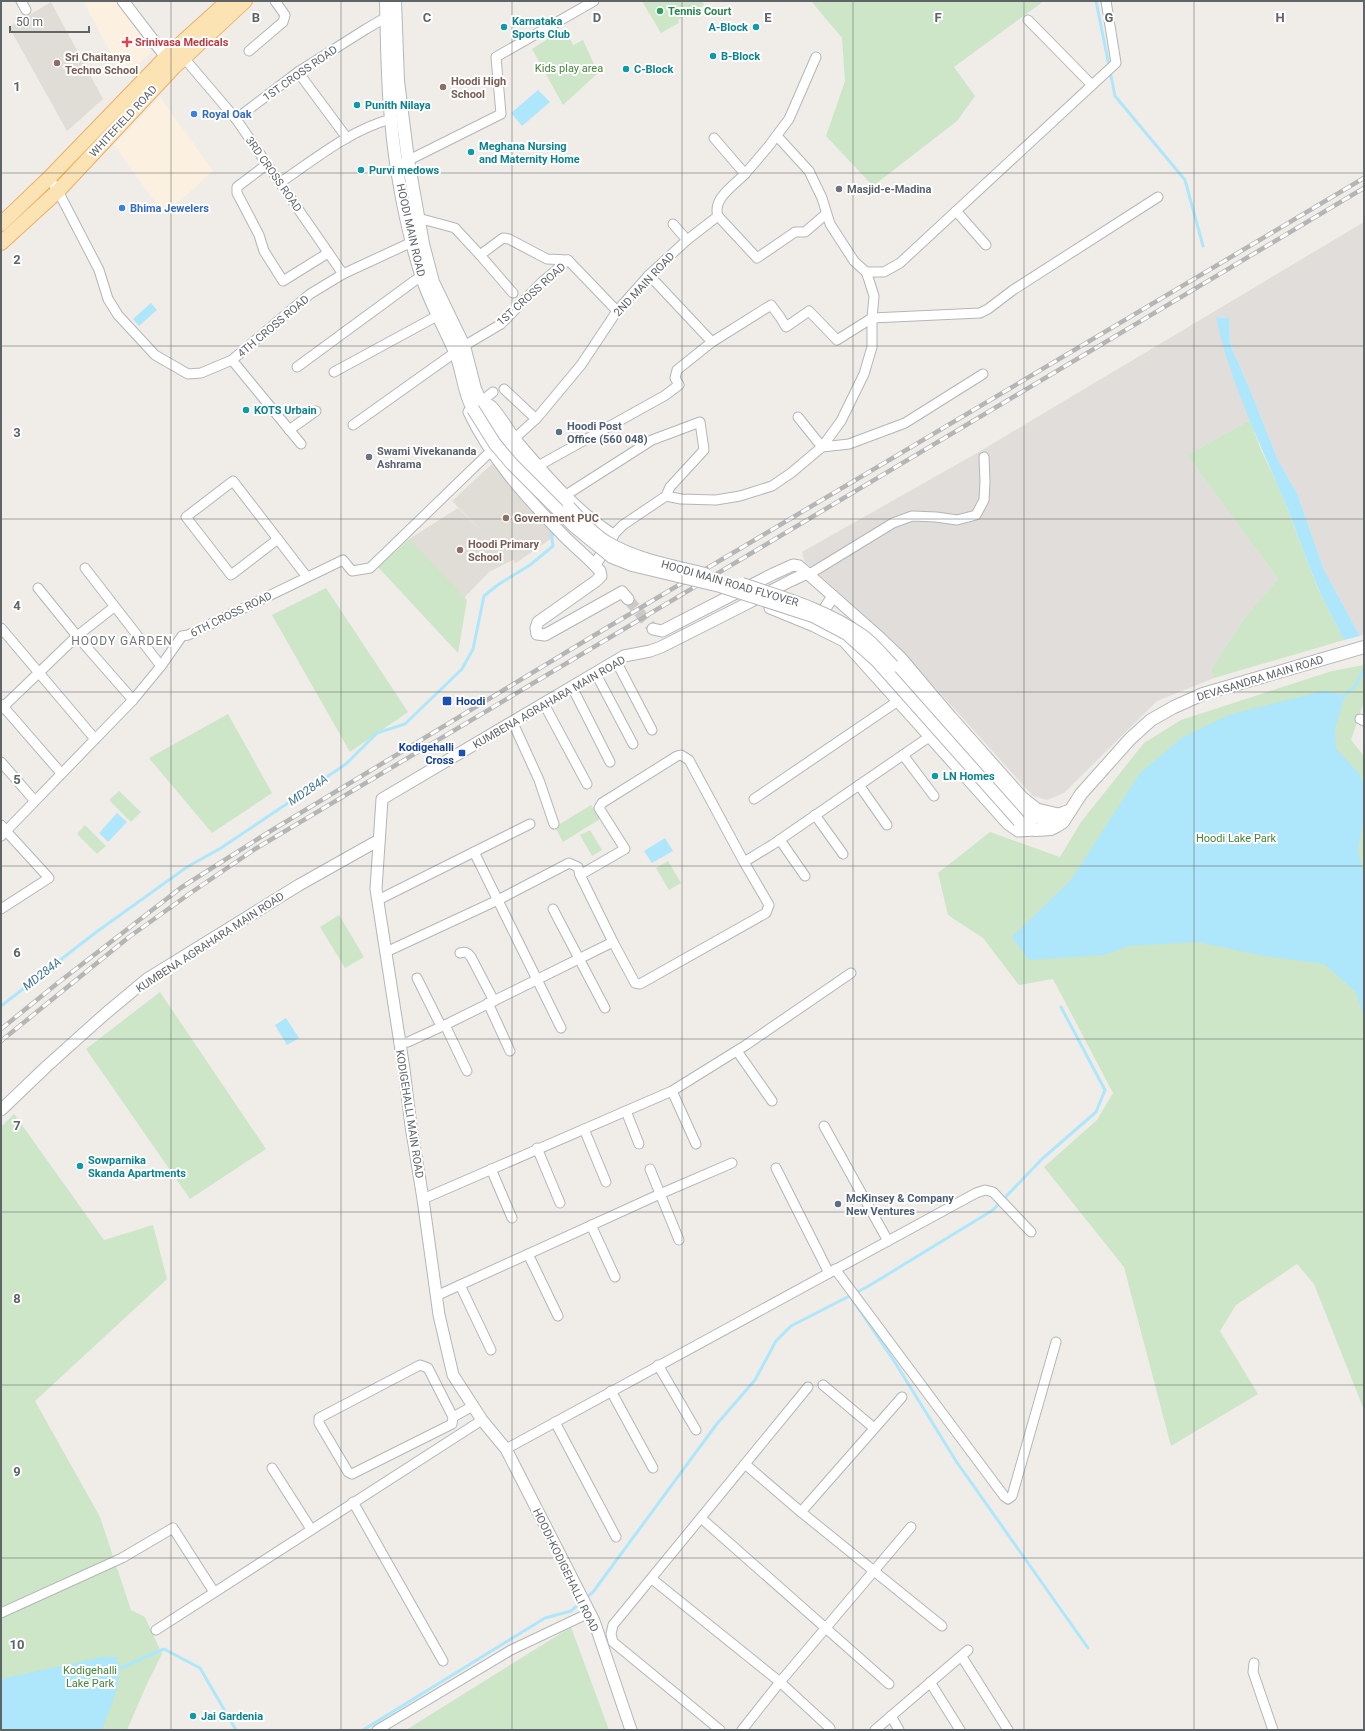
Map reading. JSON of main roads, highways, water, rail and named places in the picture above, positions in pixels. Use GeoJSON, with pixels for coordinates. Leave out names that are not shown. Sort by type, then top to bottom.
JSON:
{"type":"FeatureCollection","features":[{"type":"Feature","properties":{"kind":"main road","name":"WHITEFIELD ROAD"},"geometry":{"type":"LineString","coordinates":[[1,224],[50,178],[166,58],[228,1]]}},
{"type":"Feature","properties":{"kind":"main road","name":"WHITEFIELD ROAD"},"geometry":{"type":"LineString","coordinates":[[1,243],[58,191],[184,58],[245,1]]}},
{"type":"Feature","properties":{"kind":"main road","name":"HOODI MAIN ROAD"},"geometry":{"type":"LineString","coordinates":[[386,1],[392,10],[391,119],[397,166],[412,242],[421,276],[437,316],[460,349],[477,404]]}},
{"type":"Feature","properties":{"kind":"main road"},"geometry":{"type":"LineString","coordinates":[[392,10],[398,81],[408,160],[418,218],[433,282],[460,349]]}},
{"type":"Feature","properties":{"kind":"main road","name":"HOODI MAIN ROAD FLYOVER"},"geometry":{"type":"LineString","coordinates":[[477,404],[527,464],[598,536],[608,543],[634,556],[724,579],[799,602],[836,618],[864,637],[893,666],[1016,804],[1030,816],[1055,816],[1070,811]]}},
{"type":"Feature","properties":{"kind":"main road","name":"HOODI MAIN ROAD FLYOVER"},"geometry":{"type":"LineString","coordinates":[[477,404],[495,444],[512,464],[574,526],[612,557],[632,564],[720,586],[813,616],[847,634],[877,661],[1019,821],[1036,830]]}},
{"type":"Feature","properties":{"kind":"main road","name":"DEVASANDRA MAIN ROAD"},"geometry":{"type":"LineString","coordinates":[[1036,830],[1051,829],[1063,822],[1086,788],[1130,739],[1151,720],[1174,707],[1203,694],[1364,647]]}},
{"type":"Feature","properties":{"kind":"water"},"geometry":{"type":"Polygon","coordinates":[[[538,90],[550,102],[522,126],[511,113],[538,90]]]}},
{"type":"Feature","properties":{"kind":"water"},"geometry":{"type":"Polygon","coordinates":[[[151,303],[157,310],[139,326],[133,319],[151,303]]]}},
{"type":"Feature","properties":{"kind":"water"},"geometry":{"type":"Polygon","coordinates":[[[1216,317],[1229,318],[1230,342],[1232,349],[1278,460],[1297,493],[1324,570],[1360,636],[1344,640],[1317,586],[1286,504],[1253,428],[1236,384],[1228,362],[1216,317]]]}},
{"type":"Feature","properties":{"kind":"water","name":"Hoodi Lake Park"},"geometry":{"type":"Polygon","coordinates":[[[1323,691],[1345,695],[1335,729],[1336,749],[1357,771],[1364,783],[1364,817],[1358,850],[1364,876],[1364,1018],[1356,992],[1324,964],[1264,956],[1197,942],[1129,946],[1104,955],[1029,960],[1012,937],[1071,880],[1140,773],[1183,737],[1229,715],[1323,691]]]}},
{"type":"Feature","properties":{"kind":"water"},"geometry":{"type":"Polygon","coordinates":[[[117,813],[127,822],[108,842],[99,833],[117,813]]]}},
{"type":"Feature","properties":{"kind":"water"},"geometry":{"type":"Polygon","coordinates":[[[665,838],[673,851],[652,863],[644,851],[665,838]]]}},
{"type":"Feature","properties":{"kind":"water"},"geometry":{"type":"Polygon","coordinates":[[[286,1018],[299,1038],[287,1045],[275,1025],[286,1018]]]}},
{"type":"Feature","properties":{"kind":"water"},"geometry":{"type":"Polygon","coordinates":[[[102,1657],[117,1657],[119,1676],[115,1694],[102,1730],[1,1730],[1,1679],[102,1657]]]}},
{"type":"Feature","properties":{"kind":"waterway"},"geometry":{"type":"LineString","coordinates":[[1096,1],[1115,96],[1185,180],[1203,246]]}},
{"type":"Feature","properties":{"kind":"waterway","name":"MD284A"},"geometry":{"type":"LineString","coordinates":[[1,1006],[95,933],[187,867],[221,848],[346,764],[377,733],[405,724],[462,669],[473,649],[484,596],[499,584],[530,565],[553,546],[551,530]]}},
{"type":"Feature","properties":{"kind":"waterway"},"geometry":{"type":"LineString","coordinates":[[1345,695],[1356,685],[1364,669]]}},
{"type":"Feature","properties":{"kind":"waterway"},"geometry":{"type":"LineString","coordinates":[[585,1599],[593,1592],[716,1425],[755,1380],[776,1341],[791,1326],[867,1287],[993,1210],[1042,1159],[1096,1112],[1105,1090],[1061,1007]]}},
{"type":"Feature","properties":{"kind":"waterway"},"geometry":{"type":"LineString","coordinates":[[850,1296],[896,1364],[956,1461],[1088,1648]]}},
{"type":"Feature","properties":{"kind":"waterway"},"geometry":{"type":"LineString","coordinates":[[363,1730],[545,1618],[571,1611],[581,1602]]}},
{"type":"Feature","properties":{"kind":"waterway"},"geometry":{"type":"LineString","coordinates":[[118,1671],[120,1668],[164,1649],[200,1668],[236,1730]]}},
{"type":"Feature","properties":{"kind":"tunnel"},"geometry":{"type":"LineString","coordinates":[[628,599],[653,629]]}},
{"type":"Feature","properties":{"kind":"railway"},"geometry":{"type":"LineString","coordinates":[[1,1029],[182,887],[264,835],[603,630],[1364,178]]}},
{"type":"Feature","properties":{"kind":"railway"},"geometry":{"type":"LineString","coordinates":[[1,1041],[129,937],[255,849],[1364,188]]}},
{"type":"Feature","properties":{"kind":"place","name":"Tennis Court"},"geometry":{"type":"Point","coordinates":[660,11]}},
{"type":"Feature","properties":{"kind":"place","name":"Karnataka Sports Club"},"geometry":{"type":"Point","coordinates":[504,27]}},
{"type":"Feature","properties":{"kind":"place","name":"A-Block"},"geometry":{"type":"Point","coordinates":[756,27]}},
{"type":"Feature","properties":{"kind":"place","name":"Srinivasa Medicals"},"geometry":{"type":"Point","coordinates":[127,42]}},
{"type":"Feature","properties":{"kind":"place","name":"B-Block"},"geometry":{"type":"Point","coordinates":[713,56]}},
{"type":"Feature","properties":{"kind":"place","name":"Sri Chaitanya Techno School"},"geometry":{"type":"Point","coordinates":[57,63]}},
{"type":"Feature","properties":{"kind":"place","name":"C-Block"},"geometry":{"type":"Point","coordinates":[626,69]}},
{"type":"Feature","properties":{"kind":"place","name":"Hoodi High School"},"geometry":{"type":"Point","coordinates":[443,87]}},
{"type":"Feature","properties":{"kind":"place","name":"Punith Nilaya"},"geometry":{"type":"Point","coordinates":[357,105]}},
{"type":"Feature","properties":{"kind":"place","name":"Royal Oak"},"geometry":{"type":"Point","coordinates":[194,114]}},
{"type":"Feature","properties":{"kind":"place","name":"Meghana Nursing and Maternity Home"},"geometry":{"type":"Point","coordinates":[471,152]}},
{"type":"Feature","properties":{"kind":"place","name":"Purvi medows"},"geometry":{"type":"Point","coordinates":[361,170]}},
{"type":"Feature","properties":{"kind":"place","name":"Masjid-e-Madina"},"geometry":{"type":"Point","coordinates":[839,189]}},
{"type":"Feature","properties":{"kind":"place","name":"Bhima Jewelers"},"geometry":{"type":"Point","coordinates":[122,208]}},
{"type":"Feature","properties":{"kind":"place","name":"KOTS Urbain"},"geometry":{"type":"Point","coordinates":[246,410]}},
{"type":"Feature","properties":{"kind":"place","name":"Hoodi Post Office (560 048)"},"geometry":{"type":"Point","coordinates":[559,432]}},
{"type":"Feature","properties":{"kind":"place","name":"Swami Vivekananda Ashrama"},"geometry":{"type":"Point","coordinates":[369,457]}},
{"type":"Feature","properties":{"kind":"place","name":"Government PUC"},"geometry":{"type":"Point","coordinates":[506,518]}},
{"type":"Feature","properties":{"kind":"place","name":"Hoodi Primary School"},"geometry":{"type":"Point","coordinates":[460,550]}},
{"type":"Feature","properties":{"kind":"place","name":"Hoodi"},"geometry":{"type":"Point","coordinates":[447,701]}},
{"type":"Feature","properties":{"kind":"place","name":"Kodigehalli Cross"},"geometry":{"type":"Point","coordinates":[462,753]}},
{"type":"Feature","properties":{"kind":"place","name":"LN Homes"},"geometry":{"type":"Point","coordinates":[935,776]}},
{"type":"Feature","properties":{"kind":"place","name":"Sowparnika Skanda Apartments"},"geometry":{"type":"Point","coordinates":[80,1166]}},
{"type":"Feature","properties":{"kind":"place","name":"McKinsey & Company New Ventures"},"geometry":{"type":"Point","coordinates":[838,1204]}},
{"type":"Feature","properties":{"kind":"place","name":"Jai Gardenia"},"geometry":{"type":"Point","coordinates":[193,1716]}},
{"type":"Feature","properties":{"kind":"district","name":"HOODY GARDEN"},"geometry":{"type":"Point","coordinates":[122,641]}},
{"type":"Feature","properties":{"kind":"park label","name":"Kids play area"},"geometry":{"type":"Point","coordinates":[569,68]}},
{"type":"Feature","properties":{"kind":"park label","name":"Kodigehalli Lake Park"},"geometry":{"type":"Point","coordinates":[90,1676]}}]}
